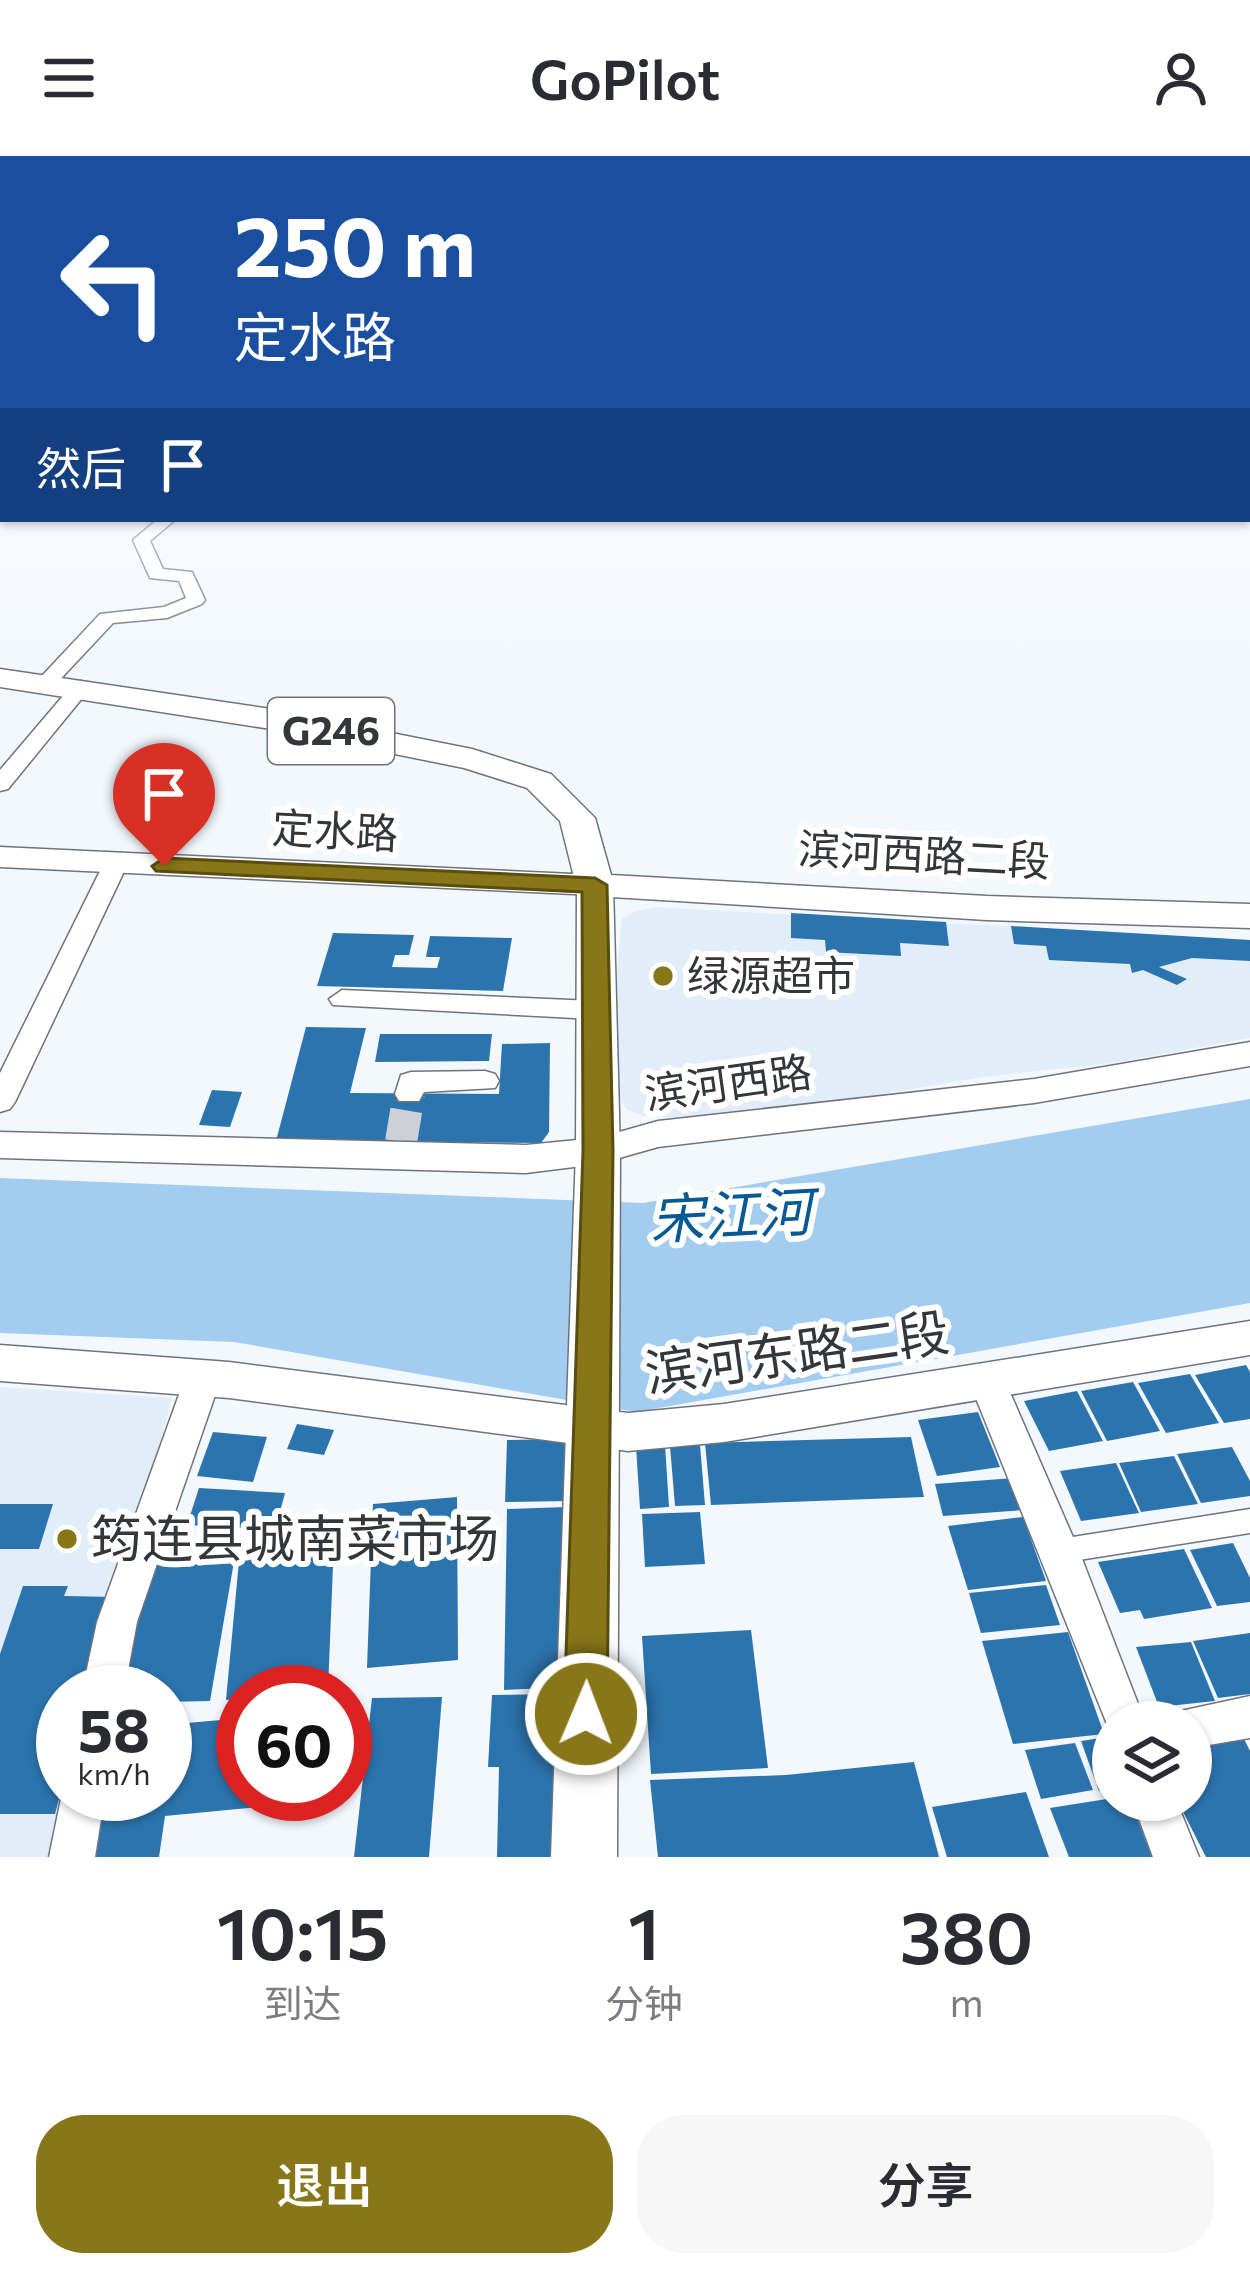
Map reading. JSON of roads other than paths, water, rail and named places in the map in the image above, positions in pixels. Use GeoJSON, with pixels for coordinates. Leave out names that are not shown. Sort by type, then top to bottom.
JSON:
{"type":"FeatureCollection","features":[{"type":"Feature","properties":{"kind":"highway","name":"G246"},"geometry":{"type":"LineString","coordinates":[[0,678],[81,687],[472,759],[539,782],[577,818],[595,885]]}},
{"type":"Feature","properties":{"kind":"highway","name":"滨河西路二段"},"geometry":{"type":"LineString","coordinates":[[595,885],[988,908],[1250,916]]}},
{"type":"Feature","properties":{"kind":"main road","name":"定水路"},"geometry":{"type":"LineString","coordinates":[[0,857],[595,885]]}},
{"type":"Feature","properties":{"kind":"main road"},"geometry":{"type":"LineString","coordinates":[[584,1857],[596,1170],[595,885]]}},
{"type":"Feature","properties":{"kind":"street"},"geometry":{"type":"LineString","coordinates":[[46,683],[106,618],[167,612],[196,601],[186,576],[156,574],[141,540],[164,522]]}},
{"type":"Feature","properties":{"kind":"street"},"geometry":{"type":"LineString","coordinates":[[0,784],[81,687]]}},
{"type":"Feature","properties":{"kind":"street"},"geometry":{"type":"LineString","coordinates":[[0,1102],[116,863]]}},
{"type":"Feature","properties":{"kind":"street"},"geometry":{"type":"LineString","coordinates":[[342,999],[593,1010]]}},
{"type":"Feature","properties":{"kind":"street","name":"滨河西路"},"geometry":{"type":"LineString","coordinates":[[0,1144],[399,1149],[596,1170],[658,1134],[1034,1091],[1250,1054]]}},
{"type":"Feature","properties":{"kind":"street"},"geometry":{"type":"LineString","coordinates":[[410,1094],[411,1082],[485,1081]]}},
{"type":"Feature","properties":{"kind":"street","name":"滨河东路二段"},"geometry":{"type":"LineString","coordinates":[[0,1363],[203,1378],[592,1431],[724,1423],[1250,1338]]}},
{"type":"Feature","properties":{"kind":"street"},"geometry":{"type":"LineString","coordinates":[[109,1665],[117,1622],[203,1378]]}},
{"type":"Feature","properties":{"kind":"street"},"geometry":{"type":"LineString","coordinates":[[987,1381],[1060,1551],[1116,1701]]}},
{"type":"Feature","properties":{"kind":"street"},"geometry":{"type":"LineString","coordinates":[[1060,1551],[1250,1521]]}},
{"type":"Feature","properties":{"kind":"street"},"geometry":{"type":"LineString","coordinates":[[1212,1723],[1250,1717]]}},
{"type":"Feature","properties":{"kind":"street"},"geometry":{"type":"LineString","coordinates":[[72,1857],[78,1821]]}},
{"type":"Feature","properties":{"kind":"street"},"geometry":{"type":"LineString","coordinates":[[1162,1821],[1176,1857]]}},
{"type":"Feature","properties":{"kind":"water","name":"宋江河"},"geometry":{"type":"Polygon","coordinates":[[[1250,1099],[1250,1303],[636,1412],[234,1342],[0,1333],[0,1178],[643,1203],[1250,1099]]]}},
{"type":"Feature","properties":{"kind":"tunnel"},"geometry":{"type":"LineString","coordinates":[[401,1142],[409,1094]]}},
{"type":"Feature","properties":{"kind":"place","name":"绿源超市"},"geometry":{"type":"Point","coordinates":[663,976]}},
{"type":"Feature","properties":{"kind":"place","name":"筠连县城南菜市场"},"geometry":{"type":"Point","coordinates":[67,1539]}}]}
